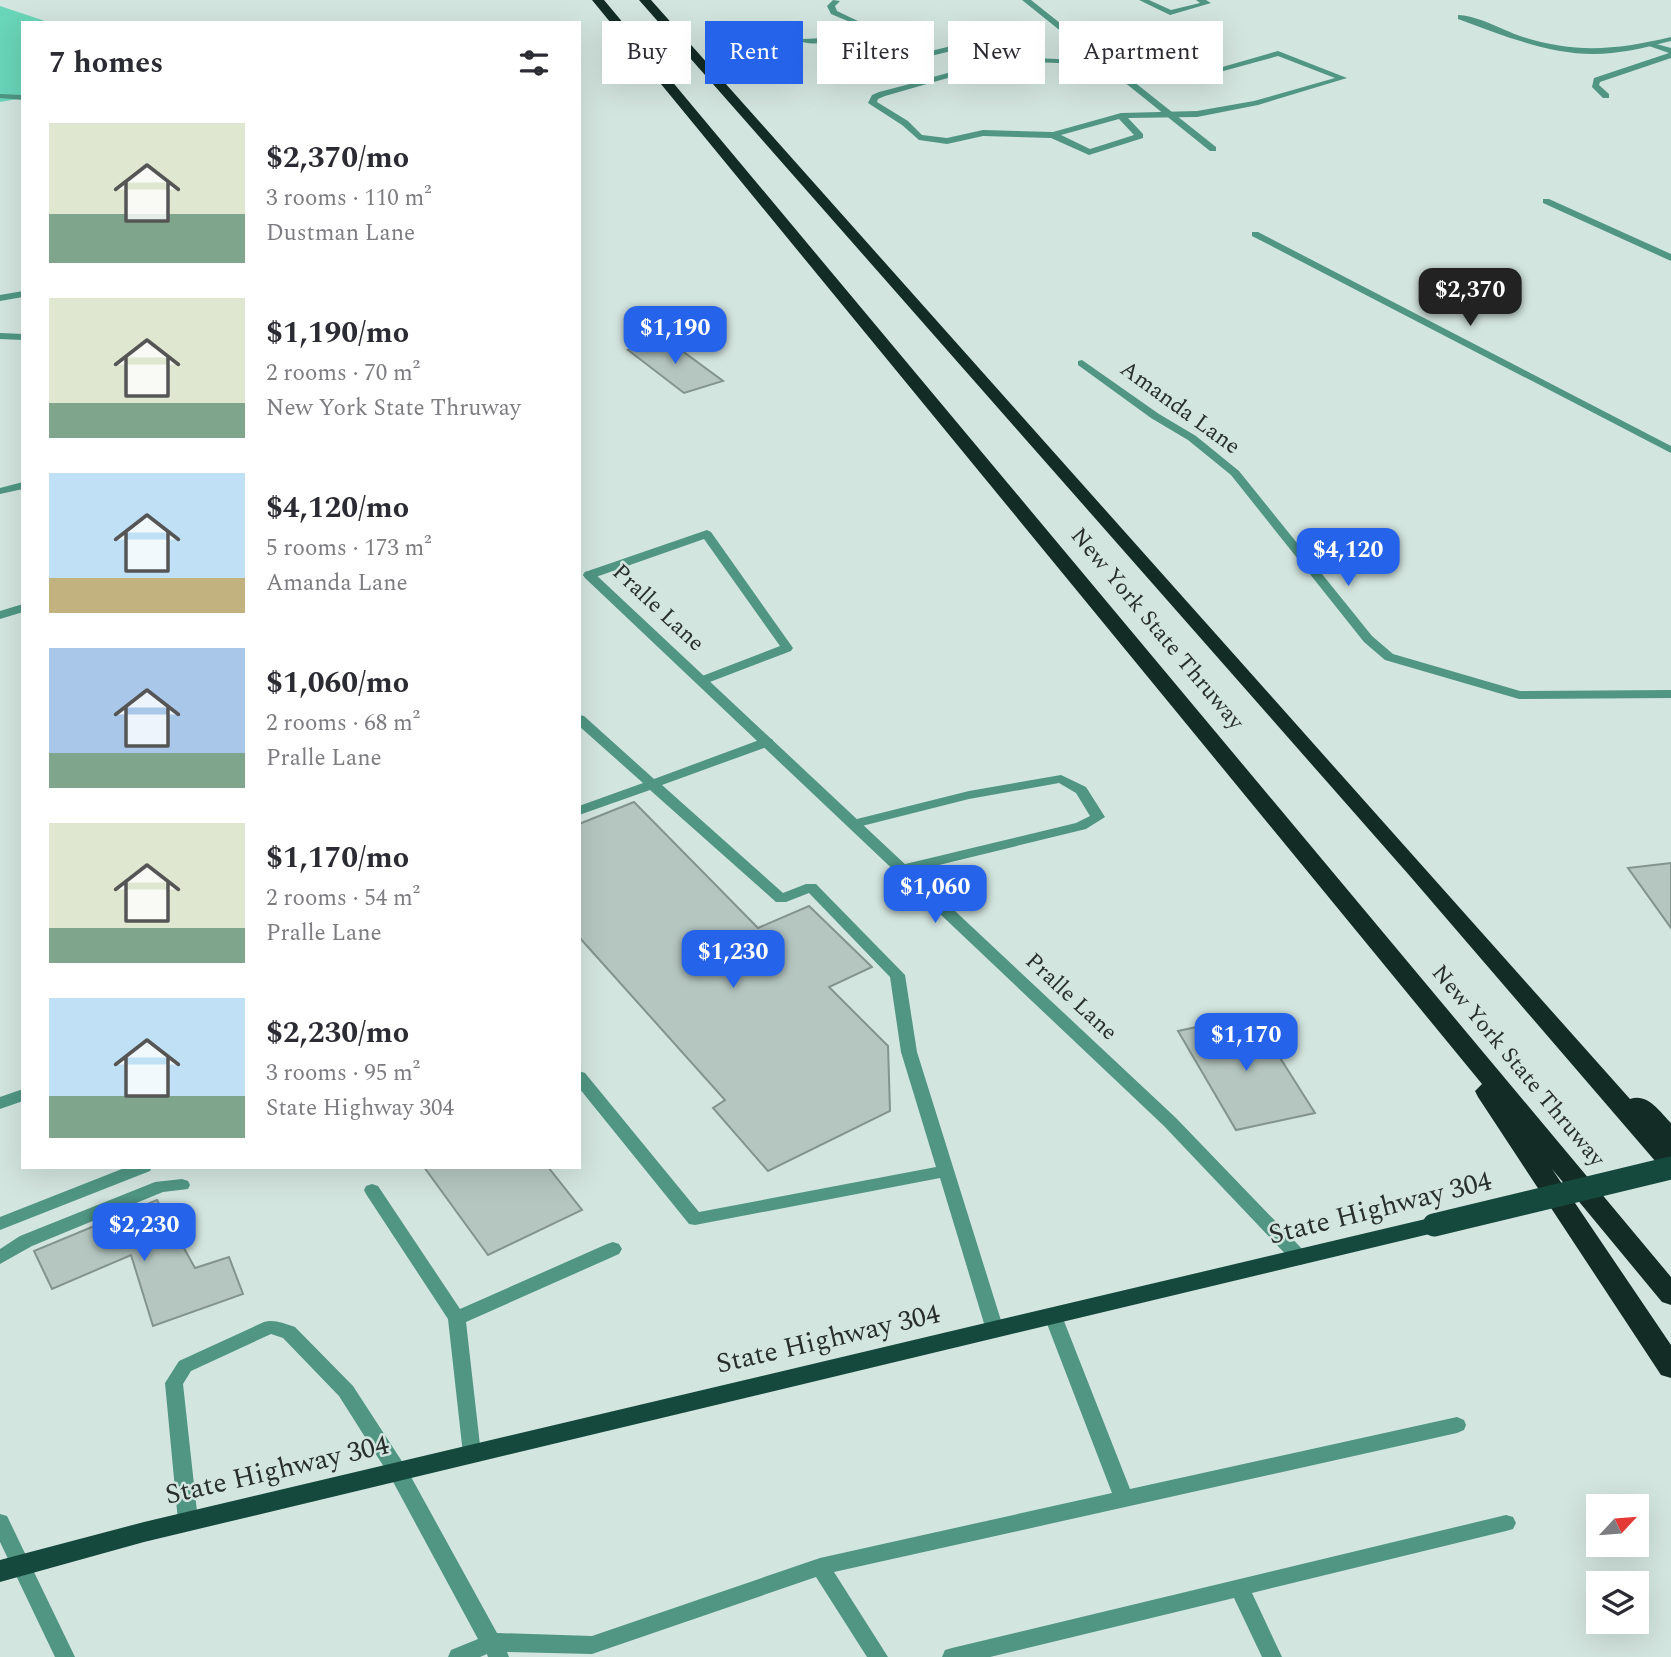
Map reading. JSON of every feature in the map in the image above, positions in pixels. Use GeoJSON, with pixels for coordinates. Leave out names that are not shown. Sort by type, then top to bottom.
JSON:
{"type":"FeatureCollection","features":[{"type":"Feature","properties":{"kind":"highway","name":"New York State Thruway"},"geometry":{"type":"LineString","coordinates":[[598,0],[1671,1295]]}},
{"type":"Feature","properties":{"kind":"highway","name":"New York State Thruway"},"geometry":{"type":"LineString","coordinates":[[645,0],[1007,414],[1226,652],[1528,995],[1671,1163]]}},
{"type":"Feature","properties":{"kind":"highway"},"geometry":{"type":"LineString","coordinates":[[1420,991],[1671,1367]]}},
{"type":"Feature","properties":{"kind":"highway"},"geometry":{"type":"LineString","coordinates":[[1528,995],[1671,1138]]}},
{"type":"Feature","properties":{"kind":"main road","name":"State Highway 304"},"geometry":{"type":"LineString","coordinates":[[10,1568],[188,1521],[1671,1168]]}},
{"type":"Feature","properties":{"kind":"street"},"geometry":{"type":"LineString","coordinates":[[803,41],[832,39],[856,22],[834,12],[831,6],[836,0]]}},
{"type":"Feature","properties":{"kind":"street"},"geometry":{"type":"LineString","coordinates":[[1026,0],[1059,26]]}},
{"type":"Feature","properties":{"kind":"street"},"geometry":{"type":"LineString","coordinates":[[1143,0],[1170,13],[1207,3],[1200,0]]}},
{"type":"Feature","properties":{"kind":"street"},"geometry":{"type":"LineString","coordinates":[[1461,17],[1541,46],[1565,51],[1620,52],[1671,39]]}},
{"type":"Feature","properties":{"kind":"street"},"geometry":{"type":"LineString","coordinates":[[1653,44],[1671,53]]}},
{"type":"Feature","properties":{"kind":"street"},"geometry":{"type":"LineString","coordinates":[[918,84],[882,94],[875,97],[872,103],[905,123],[919,137],[936,141],[984,133],[1053,135],[1121,116],[1197,114],[1255,103],[1343,78],[1278,53],[1223,69]]}},
{"type":"Feature","properties":{"kind":"street"},"geometry":{"type":"LineString","coordinates":[[1606,96],[1595,85],[1597,80],[1671,53]]}},
{"type":"Feature","properties":{"kind":"street"},"geometry":{"type":"LineString","coordinates":[[1131,84],[1213,149]]}},
{"type":"Feature","properties":{"kind":"street"},"geometry":{"type":"LineString","coordinates":[[0,96],[21,98]]}},
{"type":"Feature","properties":{"kind":"street"},"geometry":{"type":"LineString","coordinates":[[1053,135],[1089,152],[1140,136],[1121,116]]}},
{"type":"Feature","properties":{"kind":"street"},"geometry":{"type":"LineString","coordinates":[[1546,201],[1671,258]]}},
{"type":"Feature","properties":{"kind":"street"},"geometry":{"type":"LineString","coordinates":[[1255,234],[1671,450]]}},
{"type":"Feature","properties":{"kind":"street"},"geometry":{"type":"LineString","coordinates":[[0,298],[21,294]]}},
{"type":"Feature","properties":{"kind":"street"},"geometry":{"type":"LineString","coordinates":[[0,336],[21,337]]}},
{"type":"Feature","properties":{"kind":"street","name":"Amanda Lane"},"geometry":{"type":"LineString","coordinates":[[1082,363],[1155,416],[1192,438],[1235,473],[1368,639],[1389,657],[1519,695],[1671,694]]}},
{"type":"Feature","properties":{"kind":"street"},"geometry":{"type":"LineString","coordinates":[[0,491],[21,486]]}},
{"type":"Feature","properties":{"kind":"street","name":"Pralle Lane"},"geometry":{"type":"LineString","coordinates":[[702,681],[787,648],[707,534],[589,575],[1170,1122],[1300,1258]]}},
{"type":"Feature","properties":{"kind":"street"},"geometry":{"type":"LineString","coordinates":[[0,615],[21,609]]}},
{"type":"Feature","properties":{"kind":"street"},"geometry":{"type":"LineString","coordinates":[[583,727],[652,783],[781,899],[811,887],[897,975],[909,1052],[995,1330]]}},
{"type":"Feature","properties":{"kind":"street"},"geometry":{"type":"LineString","coordinates":[[581,810],[767,742]]}},
{"type":"Feature","properties":{"kind":"street"},"geometry":{"type":"LineString","coordinates":[[854,824],[969,795],[1061,779],[1081,790],[1098,817],[1081,826],[902,869]]}},
{"type":"Feature","properties":{"kind":"street"},"geometry":{"type":"LineString","coordinates":[[581,1079],[695,1219],[946,1171]]}},
{"type":"Feature","properties":{"kind":"street"},"geometry":{"type":"LineString","coordinates":[[0,1103],[21,1096]]}},
{"type":"Feature","properties":{"kind":"street"},"geometry":{"type":"LineString","coordinates":[[0,1224],[139,1169]]}},
{"type":"Feature","properties":{"kind":"street"},"geometry":{"type":"LineString","coordinates":[[0,1257],[26,1241],[161,1186],[182,1185]]}},
{"type":"Feature","properties":{"kind":"street"},"geometry":{"type":"LineString","coordinates":[[372,1190],[457,1318],[472,1454]]}},
{"type":"Feature","properties":{"kind":"street"},"geometry":{"type":"LineString","coordinates":[[457,1318],[613,1250]]}},
{"type":"Feature","properties":{"kind":"street"},"geometry":{"type":"LineString","coordinates":[[1053,1317],[1124,1498]]}},
{"type":"Feature","properties":{"kind":"street"},"geometry":{"type":"LineString","coordinates":[[188,1521],[174,1384],[185,1367],[270,1327],[289,1332],[346,1391],[398,1472],[496,1649]]}},
{"type":"Feature","properties":{"kind":"street"},"geometry":{"type":"LineString","coordinates":[[458,1657],[496,1649],[592,1645],[820,1567],[1457,1425]]}},
{"type":"Feature","properties":{"kind":"street"},"geometry":{"type":"LineString","coordinates":[[0,1522],[10,1568],[65,1657]]}},
{"type":"Feature","properties":{"kind":"street"},"geometry":{"type":"LineString","coordinates":[[952,1657],[1506,1523]]}},
{"type":"Feature","properties":{"kind":"street"},"geometry":{"type":"LineString","coordinates":[[820,1567],[878,1657]]}},
{"type":"Feature","properties":{"kind":"street"},"geometry":{"type":"LineString","coordinates":[[1239,1587],[1272,1657]]}},
{"type":"Feature","properties":{"kind":"green space"},"geometry":{"type":"Polygon","coordinates":[[[0,6],[45,21],[21,21],[21,98],[0,102],[0,6]]]}},
{"type":"Feature","properties":{"kind":"building"},"geometry":{"type":"Polygon","coordinates":[[[666,339],[723,381],[684,393],[628,350],[666,339]]]}},
{"type":"Feature","properties":{"kind":"building"},"geometry":{"type":"Polygon","coordinates":[[[634,802],[758,928],[809,906],[872,967],[829,987],[888,1046],[890,1111],[768,1171],[713,1108],[725,1100],[581,939],[581,823],[634,802]]]}},
{"type":"Feature","properties":{"kind":"building"},"geometry":{"type":"Polygon","coordinates":[[[1671,863],[1671,928],[1628,868],[1671,863]]]}},
{"type":"Feature","properties":{"kind":"building"},"geometry":{"type":"Polygon","coordinates":[[[1253,1015],[1315,1113],[1236,1130],[1178,1031],[1253,1015]]]}},
{"type":"Feature","properties":{"kind":"building"},"geometry":{"type":"Polygon","coordinates":[[[425,1169],[550,1169],[582,1210],[488,1255],[425,1169]]]}},
{"type":"Feature","properties":{"kind":"building"},"geometry":{"type":"Polygon","coordinates":[[[157,1200],[195,1268],[229,1257],[243,1294],[153,1326],[131,1255],[52,1289],[34,1251],[157,1200]]]}}]}
